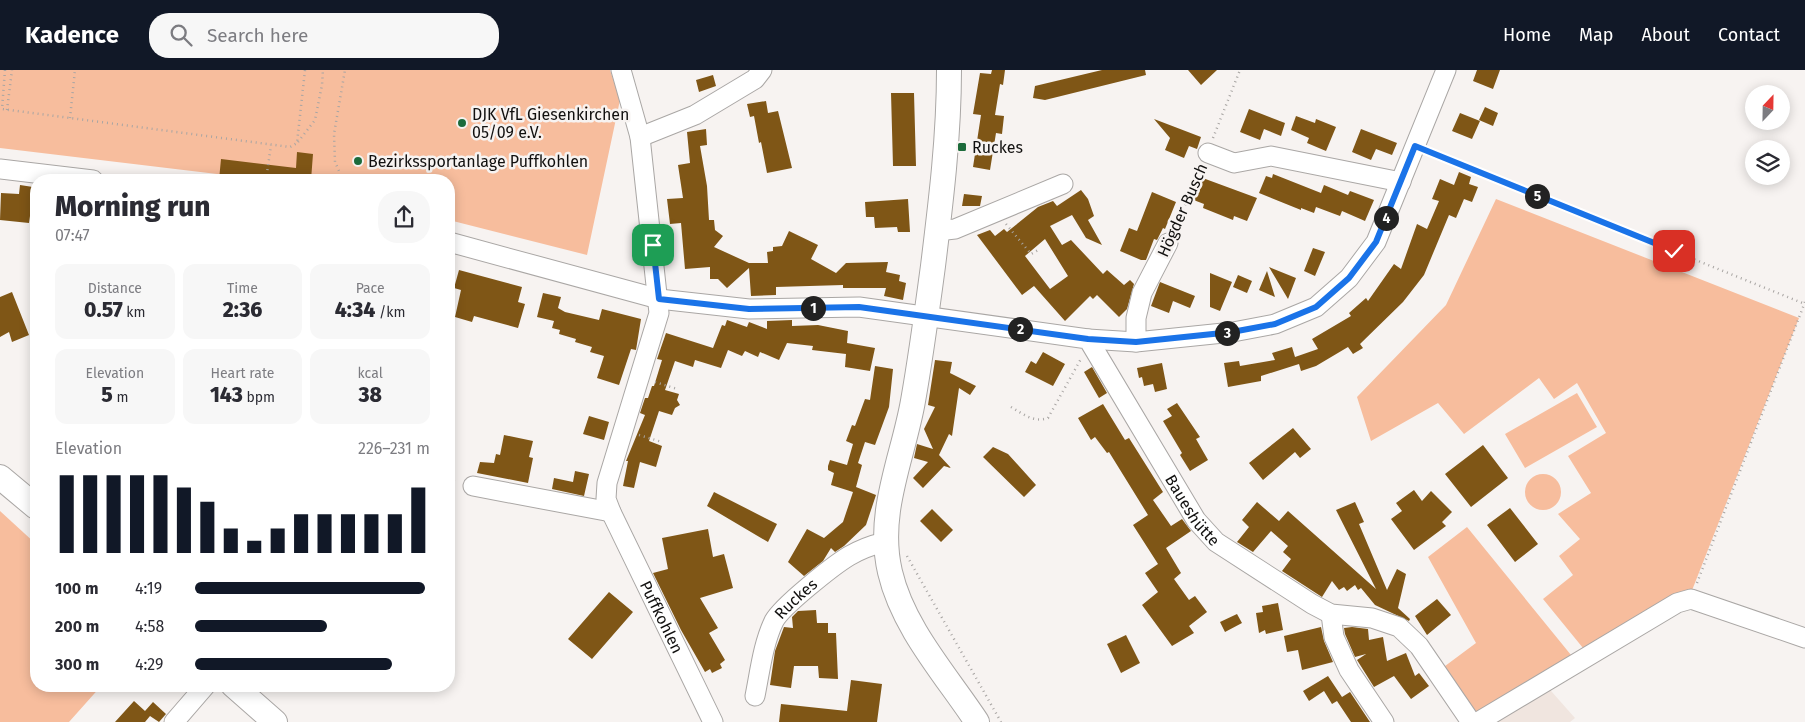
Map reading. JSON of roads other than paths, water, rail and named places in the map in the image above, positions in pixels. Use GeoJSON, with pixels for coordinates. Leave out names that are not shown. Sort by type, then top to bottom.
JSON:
{"type":"FeatureCollection","features":[{"type":"Feature","properties":{"kind":"main road"},"geometry":{"type":"LineString","coordinates":[[949,70],[944,182],[926,316],[913,402],[887,509],[885,542],[890,573],[903,608],[935,662],[976,722]]}},
{"type":"Feature","properties":{"kind":"main road"},"geometry":{"type":"LineString","coordinates":[[0,477],[30,502]]}},
{"type":"Feature","properties":{"kind":"main road"},"geometry":{"type":"LineString","coordinates":[[242,692],[275,722]]}},
{"type":"Feature","properties":{"kind":"street","name":"Puffkohlen"},"geometry":{"type":"LineString","coordinates":[[621,70],[640,137],[659,299],[659,313],[607,483],[606,499],[610,512],[713,722]]}},
{"type":"Feature","properties":{"kind":"street"},"geometry":{"type":"LineString","coordinates":[[640,137],[695,115],[755,79],[762,70]]}},
{"type":"Feature","properties":{"kind":"street"},"geometry":{"type":"LineString","coordinates":[[455,244],[659,299],[749,309],[859,307],[1090,342],[1136,342],[1232,332],[1275,324],[1316,307],[1349,278],[1376,242],[1446,70]]}},
{"type":"Feature","properties":{"kind":"street","name":"Högder Busch"},"geometry":{"type":"LineString","coordinates":[[1208,152],[1234,163],[1271,156],[1401,182]]}},
{"type":"Feature","properties":{"kind":"street"},"geometry":{"type":"LineString","coordinates":[[0,169],[42,174]]}},
{"type":"Feature","properties":{"kind":"street"},"geometry":{"type":"LineString","coordinates":[[937,231],[955,229],[1063,184]]}},
{"type":"Feature","properties":{"kind":"street","name":"Högder Busch"},"geometry":{"type":"LineString","coordinates":[[1136,342],[1136,318],[1142,293],[1168,244]]}},
{"type":"Feature","properties":{"kind":"street","name":"Baueshütte"},"geometry":{"type":"LineString","coordinates":[[1090,342],[1196,520],[1216,542],[1312,604],[1332,614],[1372,618],[1399,626],[1419,646],[1472,722]]}},
{"type":"Feature","properties":{"kind":"street"},"geometry":{"type":"LineString","coordinates":[[473,486],[610,512]]}},
{"type":"Feature","properties":{"kind":"street","name":"Ruckes"},"geometry":{"type":"LineString","coordinates":[[755,696],[764,651],[775,620],[780,614],[848,556],[868,546],[885,542]]}},
{"type":"Feature","properties":{"kind":"street"},"geometry":{"type":"LineString","coordinates":[[1478,722],[1677,603],[1691,599],[1805,638]]}},
{"type":"Feature","properties":{"kind":"street"},"geometry":{"type":"LineString","coordinates":[[1332,614],[1334,637],[1349,670],[1384,722]]}},
{"type":"Feature","properties":{"kind":"street"},"geometry":{"type":"LineString","coordinates":[[174,722],[200,692]]}},
{"type":"Feature","properties":{"kind":"place","name":"DJK VfL Giesenkirchen 05/09 e.V."},"geometry":{"type":"Point","coordinates":[462,123]}},
{"type":"Feature","properties":{"kind":"place","name":"Ruckes"},"geometry":{"type":"Point","coordinates":[962,147]}},
{"type":"Feature","properties":{"kind":"place","name":"Bezirkssportanlage Puffkohlen"},"geometry":{"type":"Point","coordinates":[358,161]}}]}
